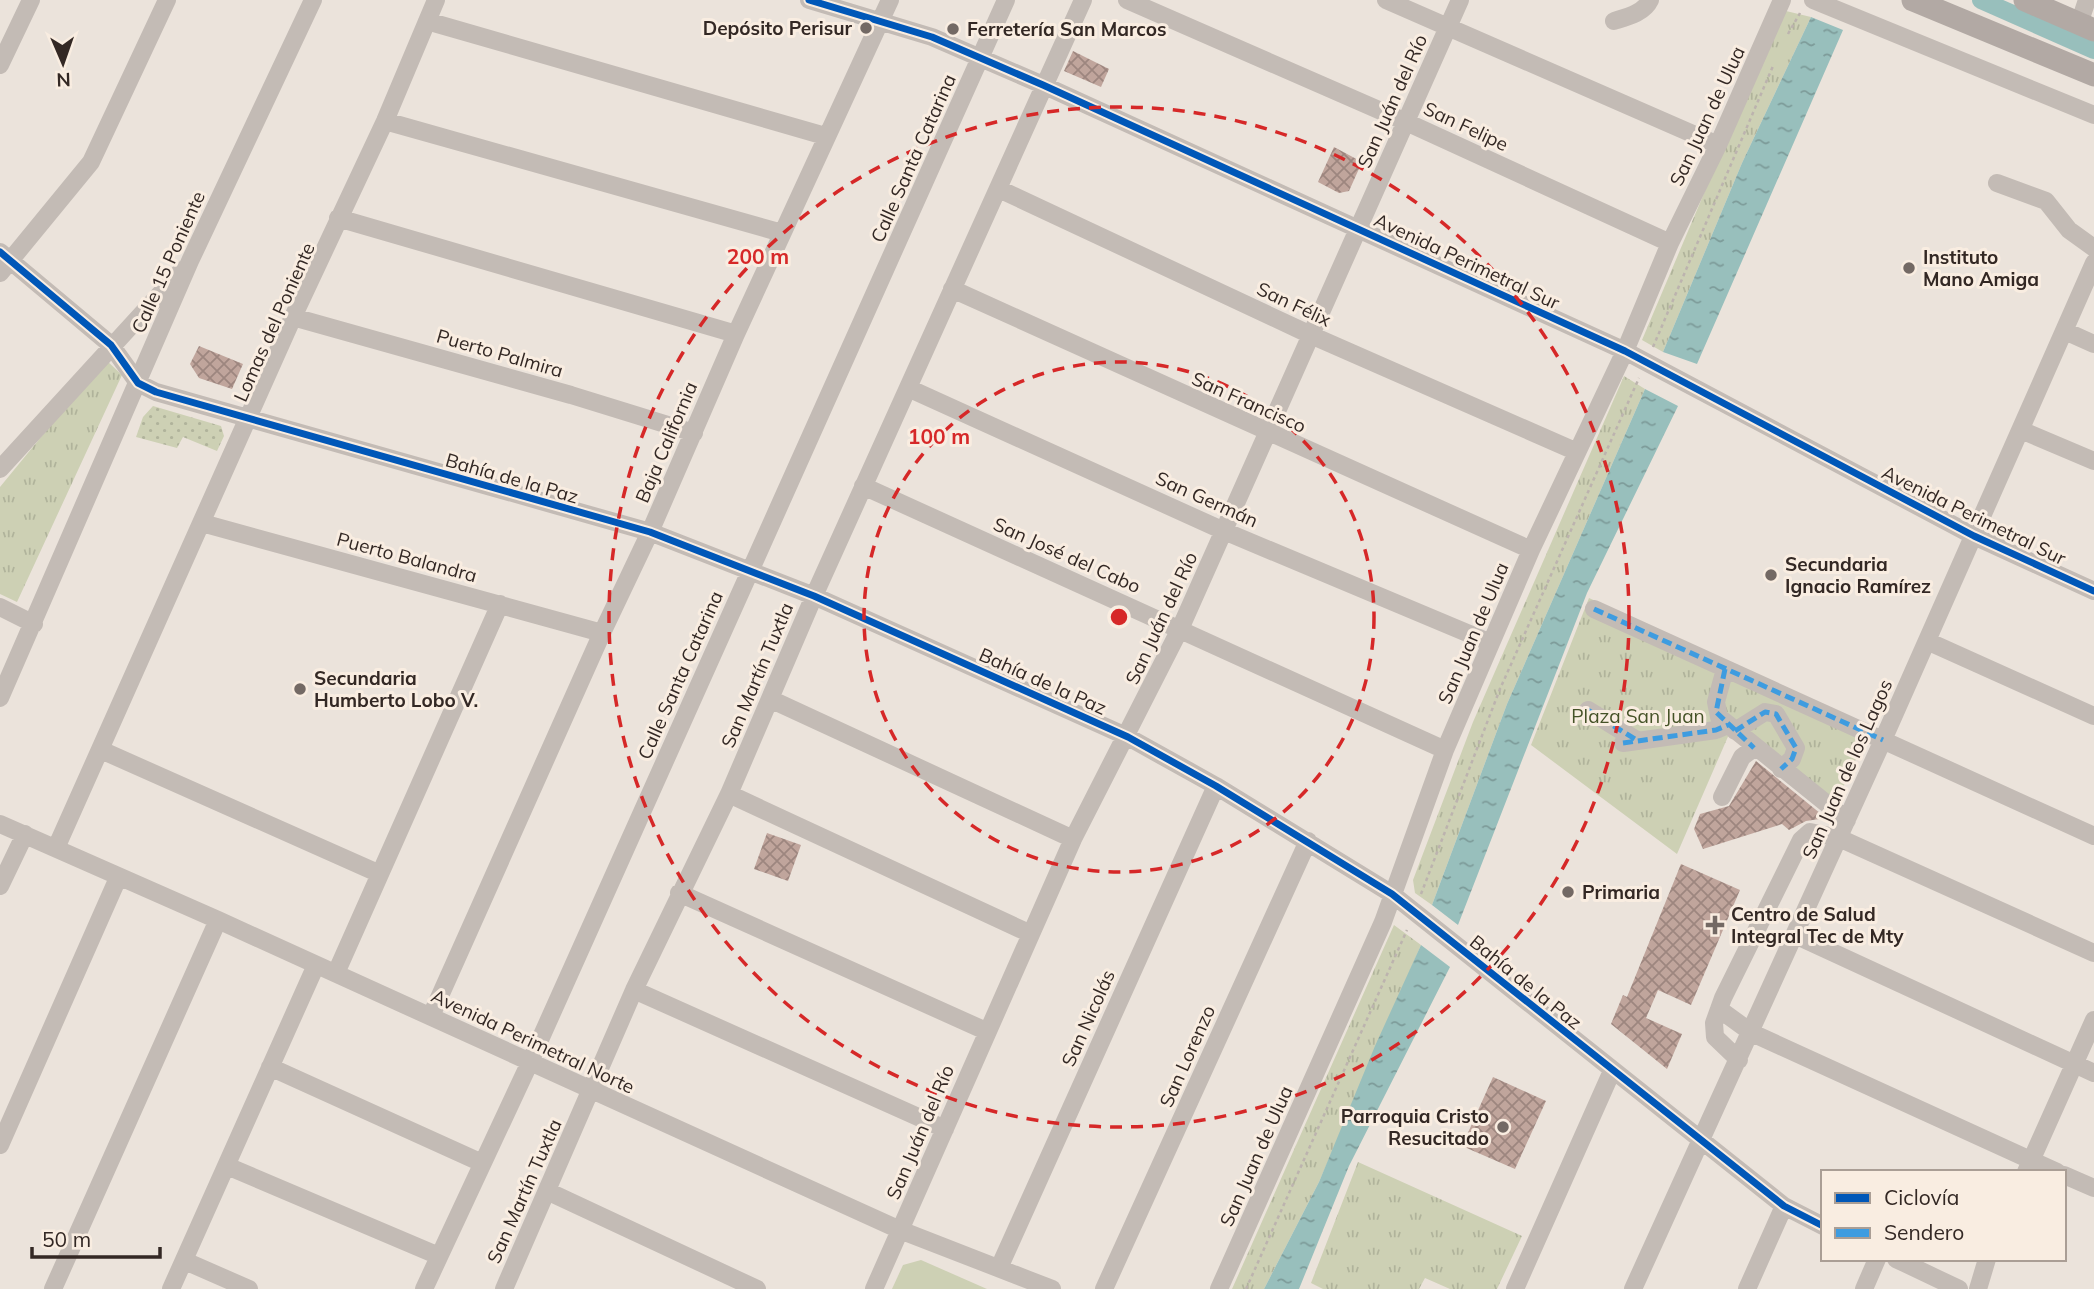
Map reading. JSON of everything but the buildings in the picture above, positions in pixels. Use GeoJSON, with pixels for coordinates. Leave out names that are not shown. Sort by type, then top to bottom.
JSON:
{"type":"FeatureCollection","features":[{"type":"Feature","properties":{"kind":"main road"},"geometry":{"type":"LineString","coordinates":[[1913,0],[2094,75]]}},
{"type":"Feature","properties":{"kind":"main road"},"geometry":{"type":"LineString","coordinates":[[2025,0],[2087,27]]}},
{"type":"Feature","properties":{"kind":"street"},"geometry":{"type":"LineString","coordinates":[[0,65],[31,0]]}},
{"type":"Feature","properties":{"kind":"street"},"geometry":{"type":"LineString","coordinates":[[138,383],[111,345],[4,262],[91,162],[167,0]]}},
{"type":"Feature","properties":{"kind":"street","name":"Calle 15 Poniente"},"geometry":{"type":"LineString","coordinates":[[0,698],[190,261],[313,0]]}},
{"type":"Feature","properties":{"kind":"street","name":"Lomas del Poniente"},"geometry":{"type":"LineString","coordinates":[[56,848],[293,317],[385,121],[436,0]]}},
{"type":"Feature","properties":{"kind":"street","name":"Avenida Perimetral Sur"},"geometry":{"type":"LineString","coordinates":[[809,0],[932,37],[1625,351],[1974,536],[2094,591]]}},
{"type":"Feature","properties":{"kind":"street","name":"Baja California"},"geometry":{"type":"LineString","coordinates":[[431,1016],[825,136],[890,0]]}},
{"type":"Feature","properties":{"kind":"street","name":"Calle Santa Catarina"},"geometry":{"type":"LineString","coordinates":[[424,1289],[530,1062],[1006,0]]}},
{"type":"Feature","properties":{"kind":"street","name":"San Martín Tuxtla"},"geometry":{"type":"LineString","coordinates":[[503,1289],[634,990],[729,794],[863,486],[1083,0]]}},
{"type":"Feature","properties":{"kind":"street","name":"San Felipe"},"geometry":{"type":"LineString","coordinates":[[1127,0],[1404,121],[1670,243]]}},
{"type":"Feature","properties":{"kind":"street"},"geometry":{"type":"LineString","coordinates":[[1386,0],[1718,145]]}},
{"type":"Feature","properties":{"kind":"street","name":"San Juán del Río"},"geometry":{"type":"LineString","coordinates":[[874,1289],[1073,839],[1128,737],[1180,629],[1313,336],[1404,121],[1460,0]]}},
{"type":"Feature","properties":{"kind":"street"},"geometry":{"type":"LineString","coordinates":[[1614,21],[1648,6],[1650,0]]}},
{"type":"Feature","properties":{"kind":"street","name":"San Juan de Ulua"},"geometry":{"type":"LineString","coordinates":[[1219,1289],[1383,922],[1445,750],[1490,643],[1575,451],[1625,351],[1670,243],[1718,145],[1782,0]]}},
{"type":"Feature","properties":{"kind":"street"},"geometry":{"type":"LineString","coordinates":[[2087,0],[2087,27]]}},
{"type":"Feature","properties":{"kind":"street"},"geometry":{"type":"LineString","coordinates":[[1807,5],[2094,115]]}},
{"type":"Feature","properties":{"kind":"street"},"geometry":{"type":"LineString","coordinates":[[427,21],[825,136]]}},
{"type":"Feature","properties":{"kind":"street"},"geometry":{"type":"LineString","coordinates":[[385,121],[782,233]]}},
{"type":"Feature","properties":{"kind":"street"},"geometry":{"type":"LineString","coordinates":[[1997,183],[2046,201],[2068,230],[2094,248]]}},
{"type":"Feature","properties":{"kind":"street","name":"San Félix"},"geometry":{"type":"LineString","coordinates":[[999,189],[1313,336],[1575,451]]}},
{"type":"Feature","properties":{"kind":"street"},"geometry":{"type":"LineString","coordinates":[[338,218],[736,334]]}},
{"type":"Feature","properties":{"kind":"street"},"geometry":{"type":"LineString","coordinates":[[0,469],[190,261]]}},
{"type":"Feature","properties":{"kind":"street","name":"San Juan de los Lagos"},"geometry":{"type":"LineString","coordinates":[[1633,1289],[1752,1032],[2094,263]]}},
{"type":"Feature","properties":{"kind":"street","name":"San Francisco"},"geometry":{"type":"LineString","coordinates":[[952,289],[1531,550]]}},
{"type":"Feature","properties":{"kind":"street","name":"Puerto Palmira"},"geometry":{"type":"LineString","coordinates":[[293,317],[571,395],[694,433]]}},
{"type":"Feature","properties":{"kind":"street"},"geometry":{"type":"LineString","coordinates":[[2065,331],[2094,344]]}},
{"type":"Feature","properties":{"kind":"street","name":"Bahía de la Paz"},"geometry":{"type":"LineString","coordinates":[[138,383],[167,395],[650,532],[814,596],[1128,737],[1216,786],[1392,894],[1701,1143],[1784,1206],[1821,1225]]}},
{"type":"Feature","properties":{"kind":"street","name":"San Germán"},"geometry":{"type":"LineString","coordinates":[[908,388],[1224,531],[1490,643]]}},
{"type":"Feature","properties":{"kind":"street"},"geometry":{"type":"LineString","coordinates":[[2021,430],[2094,461]]}},
{"type":"Feature","properties":{"kind":"street","name":"San José del Cabo"},"geometry":{"type":"LineString","coordinates":[[863,486],[1445,750]]}},
{"type":"Feature","properties":{"kind":"street","name":"Puerto Balandra"},"geometry":{"type":"LineString","coordinates":[[202,523],[602,633]]}},
{"type":"Feature","properties":{"kind":"street"},"geometry":{"type":"LineString","coordinates":[[336,973],[500,604]]}},
{"type":"Feature","properties":{"kind":"street"},"geometry":{"type":"LineString","coordinates":[[0,607],[34,624]]}},
{"type":"Feature","properties":{"kind":"street"},"geometry":{"type":"LineString","coordinates":[[1594,609],[2094,836]]}},
{"type":"Feature","properties":{"kind":"street"},"geometry":{"type":"LineString","coordinates":[[1927,641],[2094,716]]}},
{"type":"Feature","properties":{"kind":"street"},"geometry":{"type":"LineString","coordinates":[[1725,669],[1716,712],[1731,728],[1781,769],[1843,829],[2094,953]]}},
{"type":"Feature","properties":{"kind":"street"},"geometry":{"type":"LineString","coordinates":[[770,699],[1073,839]]}},
{"type":"Feature","properties":{"kind":"street"},"geometry":{"type":"LineString","coordinates":[[1588,709],[1630,742],[1731,728],[1765,712],[1776,714],[1796,748],[1792,759],[1781,769]]}},
{"type":"Feature","properties":{"kind":"street"},"geometry":{"type":"LineString","coordinates":[[1722,797],[1742,757],[1754,748]]}},
{"type":"Feature","properties":{"kind":"street"},"geometry":{"type":"LineString","coordinates":[[102,750],[380,874]]}},
{"type":"Feature","properties":{"kind":"street","name":"San Nicolás"},"geometry":{"type":"LineString","coordinates":[[999,1268],[1216,786]]}},
{"type":"Feature","properties":{"kind":"street"},"geometry":{"type":"LineString","coordinates":[[729,794],[1031,934]]}},
{"type":"Feature","properties":{"kind":"street","name":"Avenida Perimetral Norte"},"geometry":{"type":"LineString","coordinates":[[0,824],[336,973],[900,1230],[1052,1289]]}},
{"type":"Feature","properties":{"kind":"street"},"geometry":{"type":"LineString","coordinates":[[1739,1060],[1714,1037],[1714,1023],[1719,1009],[1801,840],[1810,832],[1843,829]]}},
{"type":"Feature","properties":{"kind":"street"},"geometry":{"type":"LineString","coordinates":[[0,886],[25,834]]}},
{"type":"Feature","properties":{"kind":"street","name":"San Lorenzo"},"geometry":{"type":"LineString","coordinates":[[1104,1289],[1308,841]]}},
{"type":"Feature","properties":{"kind":"street"},"geometry":{"type":"LineString","coordinates":[[0,1146],[118,878]]}},
{"type":"Feature","properties":{"kind":"street"},"geometry":{"type":"LineString","coordinates":[[679,893],[986,1031]]}},
{"type":"Feature","properties":{"kind":"street"},"geometry":{"type":"LineString","coordinates":[[53,1289],[218,920]]}},
{"type":"Feature","properties":{"kind":"street"},"geometry":{"type":"LineString","coordinates":[[1795,936],[2094,1073]]}},
{"type":"Feature","properties":{"kind":"street"},"geometry":{"type":"LineString","coordinates":[[171,1289],[316,965]]}},
{"type":"Feature","properties":{"kind":"street"},"geometry":{"type":"LineString","coordinates":[[634,990],[944,1129]]}},
{"type":"Feature","properties":{"kind":"street"},"geometry":{"type":"LineString","coordinates":[[1719,1009],[1752,1032],[2029,1166],[2048,1170]]}},
{"type":"Feature","properties":{"kind":"street"},"geometry":{"type":"LineString","coordinates":[[2029,1166],[2094,1020]]}},
{"type":"Feature","properties":{"kind":"street"},"geometry":{"type":"LineString","coordinates":[[270,1067],[482,1163]]}},
{"type":"Feature","properties":{"kind":"street"},"geometry":{"type":"LineString","coordinates":[[1515,1289],[1612,1071]]}},
{"type":"Feature","properties":{"kind":"street"},"geometry":{"type":"LineString","coordinates":[[227,1166],[439,1256]]}},
{"type":"Feature","properties":{"kind":"street"},"geometry":{"type":"LineString","coordinates":[[2066,1176],[2094,1188]]}},
{"type":"Feature","properties":{"kind":"street"},"geometry":{"type":"LineString","coordinates":[[547,1191],[757,1289]]}},
{"type":"Feature","properties":{"kind":"street"},"geometry":{"type":"LineString","coordinates":[[1747,1289],[1784,1206]]}},
{"type":"Feature","properties":{"kind":"street"},"geometry":{"type":"LineString","coordinates":[[185,1261],[249,1289]]}},
{"type":"Feature","properties":{"kind":"street"},"geometry":{"type":"LineString","coordinates":[[1864,1289],[1876,1261]]}},
{"type":"Feature","properties":{"kind":"street"},"geometry":{"type":"LineString","coordinates":[[1900,1261],[1959,1289]]}},
{"type":"Feature","properties":{"kind":"street"},"geometry":{"type":"LineString","coordinates":[[1979,1289],[1986,1261]]}},
{"type":"Feature","properties":{"kind":"path"},"geometry":{"type":"LineString","coordinates":[[1784,37],[1807,5]]}},
{"type":"Feature","properties":{"kind":"path"},"geometry":{"type":"LineString","coordinates":[[1246,1289],[1414,912],[1500,689],[1646,362],[1773,65]]}},
{"type":"Feature","properties":{"kind":"green space"},"geometry":{"type":"Polygon","coordinates":[[[1786,11],[1811,17],[1742,163],[1663,352],[1642,340],[1746,94],[1786,11]]]}},
{"type":"Feature","properties":{"kind":"green space"},"geometry":{"type":"Polygon","coordinates":[[[105,359],[122,375],[17,602],[0,594],[0,487],[105,359]]]}},
{"type":"Feature","properties":{"kind":"green space"},"geometry":{"type":"Polygon","coordinates":[[[1624,376],[1645,389],[1507,704],[1432,905],[1415,893],[1413,880],[1473,722],[1624,376]]]}},
{"type":"Feature","properties":{"kind":"green space"},"geometry":{"type":"Polygon","coordinates":[[[153,406],[221,426],[224,436],[217,451],[183,437],[177,448],[136,437],[143,417],[153,406]]]}},
{"type":"Feature","properties":{"kind":"green space","name":"Plaza San Juan"},"geometry":{"type":"Polygon","coordinates":[[[1589,598],[1871,726],[1831,814],[1730,732],[1677,854],[1531,745],[1589,598]]]}},
{"type":"Feature","properties":{"kind":"green space"},"geometry":{"type":"Polygon","coordinates":[[[1394,925],[1421,945],[1319,1182],[1264,1289],[1232,1289],[1394,925]]]}},
{"type":"Feature","properties":{"kind":"green space"},"geometry":{"type":"Polygon","coordinates":[[[1358,1162],[1522,1236],[1497,1289],[1450,1289],[1425,1278],[1419,1289],[1323,1289],[1311,1283],[1358,1162]]]}},
{"type":"Feature","properties":{"kind":"green space"},"geometry":{"type":"Polygon","coordinates":[[[921,1260],[987,1289],[892,1289],[903,1265],[921,1260]]]}},
{"type":"Feature","properties":{"kind":"water"},"geometry":{"type":"Polygon","coordinates":[[[1811,17],[1843,30],[1697,364],[1663,352],[1742,163],[1811,17]]]}},
{"type":"Feature","properties":{"kind":"water"},"geometry":{"type":"Polygon","coordinates":[[[1645,389],[1678,406],[1587,593],[1458,925],[1432,905],[1507,704],[1645,389]]]}},
{"type":"Feature","properties":{"kind":"water"},"geometry":{"type":"Polygon","coordinates":[[[1421,945],[1450,967],[1349,1166],[1299,1289],[1264,1289],[1319,1182],[1375,1046],[1421,945]]]}},
{"type":"Feature","properties":{"kind":"waterway"},"geometry":{"type":"LineString","coordinates":[[1981,0],[2094,50]]}},
{"type":"Feature","properties":{"kind":"marked path"},"geometry":{"type":"LineString","coordinates":[[1594,609],[1883,740]]}},
{"type":"Feature","properties":{"kind":"marked path"},"geometry":{"type":"LineString","coordinates":[[1725,669],[1716,712],[1754,748]]}},
{"type":"Feature","properties":{"kind":"marked path"},"geometry":{"type":"LineString","coordinates":[[1588,710],[1638,741]]}},
{"type":"Feature","properties":{"kind":"marked path"},"geometry":{"type":"LineString","coordinates":[[1735,731],[1765,712],[1776,714],[1796,748],[1792,759],[1781,769]]}},
{"type":"Feature","properties":{"kind":"marked path"},"geometry":{"type":"LineString","coordinates":[[1623,743],[1716,730],[1728,725]]}},
{"type":"Feature","properties":{"kind":"cycle path"},"geometry":{"type":"LineString","coordinates":[[809,0],[932,37],[1625,351],[1974,536],[2094,591]]}},
{"type":"Feature","properties":{"kind":"cycle path"},"geometry":{"type":"LineString","coordinates":[[0,252],[111,345],[138,383],[156,392],[650,532],[814,596],[1128,737],[1216,786],[1392,894],[1784,1206],[1821,1225]]}},
{"type":"Feature","properties":{"kind":"place","name":"Depósito Perisur"},"geometry":{"type":"Point","coordinates":[866,28]}},
{"type":"Feature","properties":{"kind":"place","name":"Ferretería San Marcos"},"geometry":{"type":"Point","coordinates":[953,29]}},
{"type":"Feature","properties":{"kind":"place","name":"Instituto Mano Amiga"},"geometry":{"type":"Point","coordinates":[1909,268]}},
{"type":"Feature","properties":{"kind":"place","name":"Secundaria Ignacio Ramírez"},"geometry":{"type":"Point","coordinates":[1771,575]}},
{"type":"Feature","properties":{"kind":"place","name":"Secundaria Humberto Lobo V."},"geometry":{"type":"Point","coordinates":[300,689]}},
{"type":"Feature","properties":{"kind":"place","name":"Primaria"},"geometry":{"type":"Point","coordinates":[1568,892]}},
{"type":"Feature","properties":{"kind":"place","name":"Centro de Salud Integral Tec de Mty"},"geometry":{"type":"Point","coordinates":[1715,925]}},
{"type":"Feature","properties":{"kind":"place","name":"Parroquia Cristo Resucitado"},"geometry":{"type":"Point","coordinates":[1503,1127]}}]}
